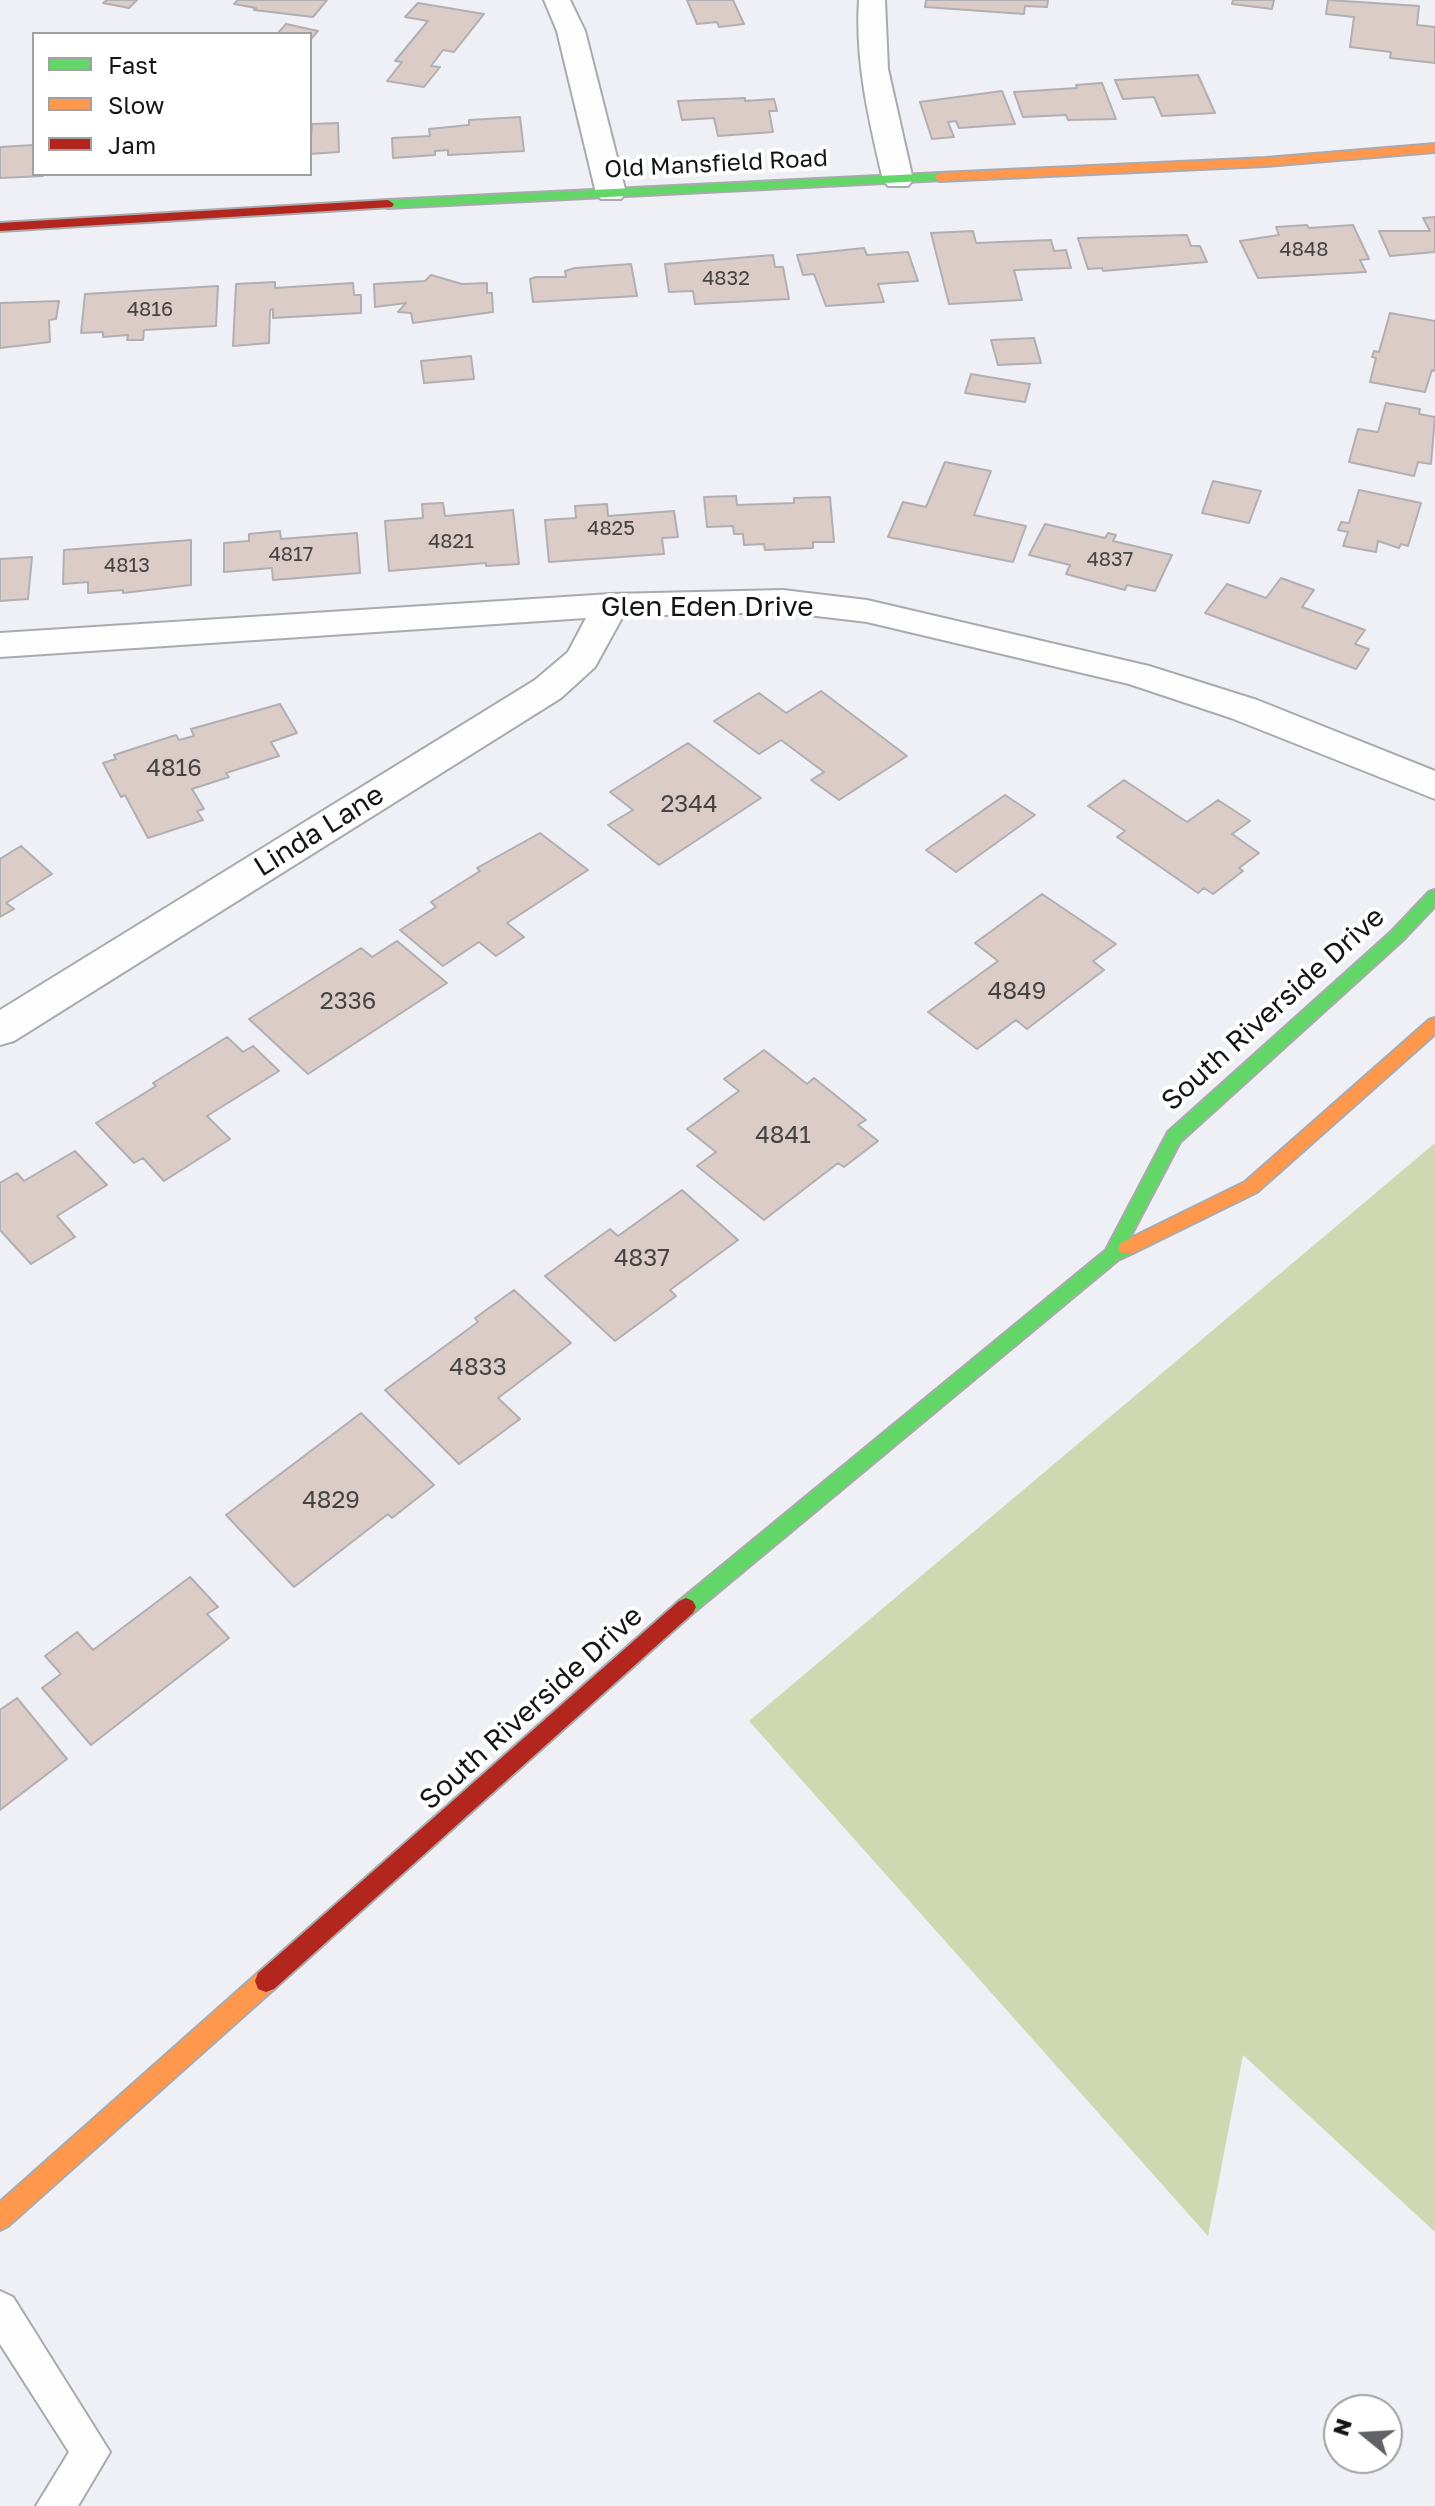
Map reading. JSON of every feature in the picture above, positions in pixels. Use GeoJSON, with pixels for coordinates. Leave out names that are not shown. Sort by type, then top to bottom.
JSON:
{"type":"FeatureCollection","features":[{"type":"Feature","properties":{"kind":"main road","name":"Old Mansfield Road"},"geometry":{"type":"LineString","coordinates":[[0,227],[611,193],[1266,162],[1435,148]]}},
{"type":"Feature","properties":{"kind":"main road","name":"South Riverside Drive"},"geometry":{"type":"LineString","coordinates":[[1112,1255],[1174,1137],[1398,935],[1435,896]]}},
{"type":"Feature","properties":{"kind":"main road","name":"South Riverside Drive"},"geometry":{"type":"LineString","coordinates":[[0,2218],[671,1620],[1112,1255],[1251,1187],[1435,1024]]}},
{"type":"Feature","properties":{"kind":"street"},"geometry":{"type":"LineString","coordinates":[[557,0],[571,31],[611,193]]}},
{"type":"Feature","properties":{"kind":"street"},"geometry":{"type":"LineString","coordinates":[[872,0],[869,34],[873,82],[898,180]]}},
{"type":"Feature","properties":{"kind":"street","name":"Glen Eden Drive"},"geometry":{"type":"LineString","coordinates":[[0,645],[611,605],[783,601],[867,611],[1136,674],[1244,709],[1435,786]]}},
{"type":"Feature","properties":{"kind":"street","name":"Linda Lane"},"geometry":{"type":"LineString","coordinates":[[0,1030],[548,689],[582,659],[611,605]]}},
{"type":"Feature","properties":{"kind":"lane"},"geometry":{"type":"LineString","coordinates":[[0,2310],[91,2452]]}},
{"type":"Feature","properties":{"kind":"lane"},"geometry":{"type":"LineString","coordinates":[[41,2506],[91,2452]]}},
{"type":"Feature","properties":{"kind":"lane"},"geometry":{"type":"LineString","coordinates":[[55,2506],[91,2452]]}},
{"type":"Feature","properties":{"kind":"green space"},"geometry":{"type":"Polygon","coordinates":[[[1435,1143],[1435,2232],[1243,2055],[1208,2236],[749,1721],[1435,1143]]]}},
{"type":"Feature","properties":{"kind":"building"},"geometry":{"type":"Polygon","coordinates":[[[107,0],[137,0],[129,8],[103,3],[107,0]]]}},
{"type":"Feature","properties":{"kind":"building"},"geometry":{"type":"Polygon","coordinates":[[[238,0],[327,0],[313,17],[254,10],[256,8],[234,4],[238,0]]]}},
{"type":"Feature","properties":{"kind":"building"},"geometry":{"type":"Polygon","coordinates":[[[687,0],[733,0],[744,24],[719,27],[717,22],[697,24],[687,0]]]}},
{"type":"Feature","properties":{"kind":"building"},"geometry":{"type":"Polygon","coordinates":[[[926,0],[1048,0],[1047,7],[1025,6],[1024,14],[925,7],[926,0]]]}},
{"type":"Feature","properties":{"kind":"building"},"geometry":{"type":"Polygon","coordinates":[[[1233,0],[1274,0],[1272,9],[1232,4],[1233,0]]]}},
{"type":"Feature","properties":{"kind":"building"},"geometry":{"type":"Polygon","coordinates":[[[1328,0],[1419,6],[1417,25],[1435,27],[1435,63],[1390,58],[1391,52],[1350,47],[1354,17],[1326,14],[1328,0]]]}},
{"type":"Feature","properties":{"kind":"building"},"geometry":{"type":"Polygon","coordinates":[[[418,3],[484,14],[454,52],[443,50],[431,66],[440,67],[424,87],[387,81],[402,62],[395,61],[428,21],[405,17],[418,3]]]}},
{"type":"Feature","properties":{"kind":"building"},"geometry":{"type":"Polygon","coordinates":[[[286,24],[318,31],[312,38],[312,32],[279,32],[286,24]]]}},
{"type":"Feature","properties":{"kind":"building"},"geometry":{"type":"Polygon","coordinates":[[[1198,75],[1215,113],[1162,116],[1154,97],[1123,99],[1115,80],[1198,75]]]}},
{"type":"Feature","properties":{"kind":"building"},"geometry":{"type":"Polygon","coordinates":[[[1102,83],[1116,119],[1068,120],[1066,115],[1023,117],[1014,92],[1077,88],[1076,85],[1102,83]]]}},
{"type":"Feature","properties":{"kind":"building"},"geometry":{"type":"Polygon","coordinates":[[[1002,91],[1015,124],[959,128],[956,121],[948,122],[954,137],[932,139],[920,102],[1002,91]]]}},
{"type":"Feature","properties":{"kind":"building"},"geometry":{"type":"Polygon","coordinates":[[[745,98],[745,101],[774,99],[777,111],[769,111],[773,132],[718,136],[714,118],[682,120],[678,101],[745,98]]]}},
{"type":"Feature","properties":{"kind":"building"},"geometry":{"type":"Polygon","coordinates":[[[520,117],[524,151],[448,155],[448,150],[435,151],[435,155],[393,158],[392,138],[430,136],[429,129],[469,125],[469,120],[520,117]]]}},
{"type":"Feature","properties":{"kind":"building"},"geometry":{"type":"Polygon","coordinates":[[[338,123],[339,152],[312,154],[312,124],[338,123]]]}},
{"type":"Feature","properties":{"kind":"building"},"geometry":{"type":"Polygon","coordinates":[[[32,145],[32,176],[43,176],[0,178],[0,147],[32,145]]]}},
{"type":"Feature","properties":{"kind":"building"},"geometry":{"type":"Polygon","coordinates":[[[1435,217],[1435,252],[1390,256],[1379,231],[1430,231],[1423,218],[1435,217]]]}},
{"type":"Feature","properties":{"kind":"building"},"geometry":{"type":"Polygon","coordinates":[[[1307,225],[1309,228],[1353,225],[1369,259],[1360,260],[1366,272],[1258,278],[1240,241],[1279,235],[1276,227],[1307,225]]]}},
{"type":"Feature","properties":{"kind":"building"},"geometry":{"type":"Polygon","coordinates":[[[973,231],[976,243],[1051,240],[1054,251],[1066,250],[1071,268],[1014,270],[1022,300],[949,304],[931,233],[973,231]]]}},
{"type":"Feature","properties":{"kind":"building"},"geometry":{"type":"Polygon","coordinates":[[[1187,235],[1191,246],[1200,246],[1207,262],[1103,271],[1102,268],[1088,269],[1078,238],[1187,235]]]}},
{"type":"Feature","properties":{"kind":"building"},"geometry":{"type":"Polygon","coordinates":[[[864,248],[867,255],[908,252],[918,281],[878,284],[884,302],[826,306],[814,274],[803,275],[797,255],[864,248]]]}},
{"type":"Feature","properties":{"kind":"building"},"geometry":{"type":"Polygon","coordinates":[[[773,255],[775,267],[783,267],[789,299],[695,304],[693,291],[669,292],[665,264],[773,255]]]}},
{"type":"Feature","properties":{"kind":"building"},"geometry":{"type":"Polygon","coordinates":[[[631,264],[637,296],[533,302],[530,279],[566,277],[565,271],[575,268],[631,264]]]}},
{"type":"Feature","properties":{"kind":"building"},"geometry":{"type":"Polygon","coordinates":[[[431,275],[462,284],[487,283],[487,293],[492,293],[493,312],[413,323],[411,313],[398,312],[406,303],[375,307],[374,284],[425,281],[431,275]]]}},
{"type":"Feature","properties":{"kind":"building"},"geometry":{"type":"Polygon","coordinates":[[[275,282],[275,288],[353,283],[354,295],[361,295],[361,313],[273,318],[273,309],[270,310],[269,343],[233,346],[236,284],[275,282]]]}},
{"type":"Feature","properties":{"kind":"building"},"geometry":{"type":"Polygon","coordinates":[[[218,286],[216,326],[144,330],[143,340],[127,340],[128,335],[103,337],[103,332],[81,333],[85,294],[218,286]]]}},
{"type":"Feature","properties":{"kind":"building"},"geometry":{"type":"Polygon","coordinates":[[[59,301],[56,319],[49,320],[50,342],[0,348],[0,303],[59,301]]]}},
{"type":"Feature","properties":{"kind":"building"},"geometry":{"type":"Polygon","coordinates":[[[1390,313],[1435,321],[1435,371],[1432,370],[1425,392],[1370,382],[1376,358],[1372,357],[1374,351],[1379,352],[1390,313]]]}},
{"type":"Feature","properties":{"kind":"building"},"geometry":{"type":"Polygon","coordinates":[[[1034,338],[1041,363],[998,365],[991,340],[1034,338]]]}},
{"type":"Feature","properties":{"kind":"building"},"geometry":{"type":"Polygon","coordinates":[[[471,356],[474,379],[424,383],[421,361],[471,356]]]}},
{"type":"Feature","properties":{"kind":"building"},"geometry":{"type":"Polygon","coordinates":[[[971,374],[1030,384],[1025,402],[965,393],[971,374]]]}},
{"type":"Feature","properties":{"kind":"building"},"geometry":{"type":"Polygon","coordinates":[[[1386,403],[1420,409],[1419,414],[1435,417],[1431,464],[1418,462],[1414,476],[1349,462],[1358,429],[1378,432],[1386,403]]]}},
{"type":"Feature","properties":{"kind":"building"},"geometry":{"type":"Polygon","coordinates":[[[945,462],[991,471],[974,515],[1026,526],[1013,562],[888,537],[903,502],[926,507],[945,462]]]}},
{"type":"Feature","properties":{"kind":"building"},"geometry":{"type":"Polygon","coordinates":[[[1213,481],[1261,491],[1249,523],[1202,513],[1213,481]]]}},
{"type":"Feature","properties":{"kind":"building"},"geometry":{"type":"Polygon","coordinates":[[[1359,490],[1421,503],[1408,546],[1401,544],[1399,548],[1378,541],[1376,552],[1343,546],[1348,532],[1338,530],[1341,522],[1349,523],[1359,490]]]}},
{"type":"Feature","properties":{"kind":"building"},"geometry":{"type":"Polygon","coordinates":[[[736,496],[737,505],[794,503],[794,498],[830,497],[834,542],[813,542],[813,548],[765,550],[764,544],[744,545],[743,534],[734,534],[733,526],[707,527],[704,497],[736,496]]]}},
{"type":"Feature","properties":{"kind":"building"},"geometry":{"type":"Polygon","coordinates":[[[443,503],[445,516],[513,510],[519,564],[486,566],[486,563],[389,571],[385,521],[423,518],[422,504],[443,503]]]}},
{"type":"Feature","properties":{"kind":"building"},"geometry":{"type":"Polygon","coordinates":[[[607,504],[608,516],[674,511],[678,537],[662,538],[664,554],[549,562],[545,520],[576,518],[575,506],[607,504]]]}},
{"type":"Feature","properties":{"kind":"building"},"geometry":{"type":"Polygon","coordinates":[[[1045,524],[1105,538],[1108,533],[1116,535],[1113,541],[1172,555],[1155,591],[1127,585],[1125,590],[1066,574],[1070,565],[1029,555],[1045,524]]]}},
{"type":"Feature","properties":{"kind":"building"},"geometry":{"type":"Polygon","coordinates":[[[280,531],[281,539],[357,533],[360,573],[273,580],[272,568],[224,572],[224,543],[249,541],[249,534],[280,531]]]}},
{"type":"Feature","properties":{"kind":"building"},"geometry":{"type":"Polygon","coordinates":[[[191,540],[191,585],[123,593],[123,590],[88,593],[88,582],[63,584],[64,550],[191,540]]]}},
{"type":"Feature","properties":{"kind":"building"},"geometry":{"type":"Polygon","coordinates":[[[32,557],[28,599],[0,601],[0,559],[32,557]]]}},
{"type":"Feature","properties":{"kind":"building"},"geometry":{"type":"Polygon","coordinates":[[[1281,578],[1314,590],[1302,607],[1365,630],[1355,644],[1369,649],[1356,669],[1205,613],[1227,584],[1266,598],[1281,578]]]}},
{"type":"Feature","properties":{"kind":"building"},"geometry":{"type":"Polygon","coordinates":[[[821,691],[907,756],[839,800],[811,780],[824,772],[781,740],[759,754],[714,721],[759,693],[786,713],[821,691]]]}},
{"type":"Feature","properties":{"kind":"building"},"geometry":{"type":"Polygon","coordinates":[[[280,704],[297,733],[271,742],[279,756],[226,773],[229,777],[192,789],[204,809],[197,811],[203,820],[148,838],[125,795],[121,797],[103,763],[116,759],[114,755],[176,735],[179,740],[194,736],[191,729],[280,704]]]}},
{"type":"Feature","properties":{"kind":"building"},"geometry":{"type":"Polygon","coordinates":[[[688,743],[761,798],[659,865],[608,825],[633,810],[610,792],[688,743]]]}},
{"type":"Feature","properties":{"kind":"building"},"geometry":{"type":"Polygon","coordinates":[[[1124,780],[1187,822],[1218,800],[1250,821],[1232,834],[1259,853],[1239,868],[1243,871],[1213,894],[1204,888],[1198,893],[1117,837],[1125,831],[1088,806],[1124,780]]]}},
{"type":"Feature","properties":{"kind":"building"},"geometry":{"type":"Polygon","coordinates":[[[1005,795],[1035,815],[956,872],[926,850],[1005,795]]]}},
{"type":"Feature","properties":{"kind":"building"},"geometry":{"type":"Polygon","coordinates":[[[540,833],[588,870],[507,923],[524,937],[496,956],[479,942],[443,966],[400,930],[436,907],[431,902],[480,871],[477,868],[540,833]]]}},
{"type":"Feature","properties":{"kind":"building"},"geometry":{"type":"Polygon","coordinates":[[[21,846],[52,874],[6,903],[14,909],[0,917],[0,859],[21,846]]]}},
{"type":"Feature","properties":{"kind":"building"},"geometry":{"type":"Polygon","coordinates":[[[1042,894],[1116,944],[1093,961],[1104,970],[1027,1029],[1016,1020],[977,1049],[928,1012],[998,961],[975,943],[1042,894]]]}},
{"type":"Feature","properties":{"kind":"building"},"geometry":{"type":"Polygon","coordinates":[[[397,941],[447,983],[308,1074],[249,1019],[361,948],[372,957],[397,941]]]}},
{"type":"Feature","properties":{"kind":"building"},"geometry":{"type":"Polygon","coordinates":[[[227,1037],[243,1052],[253,1046],[279,1071],[207,1116],[230,1139],[164,1181],[143,1158],[134,1163],[96,1123],[227,1037]]]}},
{"type":"Feature","properties":{"kind":"building"},"geometry":{"type":"Polygon","coordinates":[[[764,1050],[807,1084],[814,1078],[866,1120],[858,1125],[878,1141],[844,1167],[838,1163],[764,1220],[697,1166],[716,1152],[687,1129],[739,1091],[724,1079],[764,1050]]]}},
{"type":"Feature","properties":{"kind":"building"},"geometry":{"type":"Polygon","coordinates":[[[75,1151],[107,1185],[57,1216],[75,1237],[31,1264],[0,1230],[0,1183],[17,1173],[24,1181],[75,1151]]]}},
{"type":"Feature","properties":{"kind":"building"},"geometry":{"type":"Polygon","coordinates":[[[682,1190],[738,1240],[670,1290],[676,1296],[615,1341],[545,1276],[610,1229],[618,1236],[682,1190]]]}},
{"type":"Feature","properties":{"kind":"building"},"geometry":{"type":"Polygon","coordinates":[[[514,1290],[571,1343],[498,1398],[520,1419],[459,1464],[385,1390],[478,1322],[475,1318],[514,1290]]]}},
{"type":"Feature","properties":{"kind":"building"},"geometry":{"type":"Polygon","coordinates":[[[361,1413],[434,1485],[392,1518],[388,1514],[294,1587],[226,1515],[361,1413]]]}},
{"type":"Feature","properties":{"kind":"building"},"geometry":{"type":"Polygon","coordinates":[[[190,1577],[218,1607],[207,1614],[229,1638],[91,1745],[42,1688],[61,1674],[45,1656],[77,1632],[93,1650],[190,1577]]]}},
{"type":"Feature","properties":{"kind":"building"},"geometry":{"type":"Polygon","coordinates":[[[17,1698],[67,1759],[0,1810],[0,1710],[17,1698]]]}},
{"type":"Feature","properties":{"kind":"traffic: fast"},"geometry":{"type":"LineString","coordinates":[[388,204],[940,177]]}},
{"type":"Feature","properties":{"kind":"traffic: fast"},"geometry":{"type":"LineString","coordinates":[[1112,1255],[1174,1137],[1398,935],[1435,896]]}},
{"type":"Feature","properties":{"kind":"traffic: fast"},"geometry":{"type":"LineString","coordinates":[[686,1607],[1112,1255],[1127,1248]]}},
{"type":"Feature","properties":{"kind":"traffic: slow"},"geometry":{"type":"LineString","coordinates":[[940,177],[1266,162],[1435,148]]}},
{"type":"Feature","properties":{"kind":"traffic: slow"},"geometry":{"type":"LineString","coordinates":[[1127,1248],[1251,1187],[1435,1024]]}},
{"type":"Feature","properties":{"kind":"traffic: slow"},"geometry":{"type":"LineString","coordinates":[[0,2218],[266,1981]]}},
{"type":"Feature","properties":{"kind":"traffic: jam"},"geometry":{"type":"LineString","coordinates":[[0,227],[388,204]]}},
{"type":"Feature","properties":{"kind":"traffic: jam"},"geometry":{"type":"LineString","coordinates":[[266,1981],[686,1607]]}}]}
